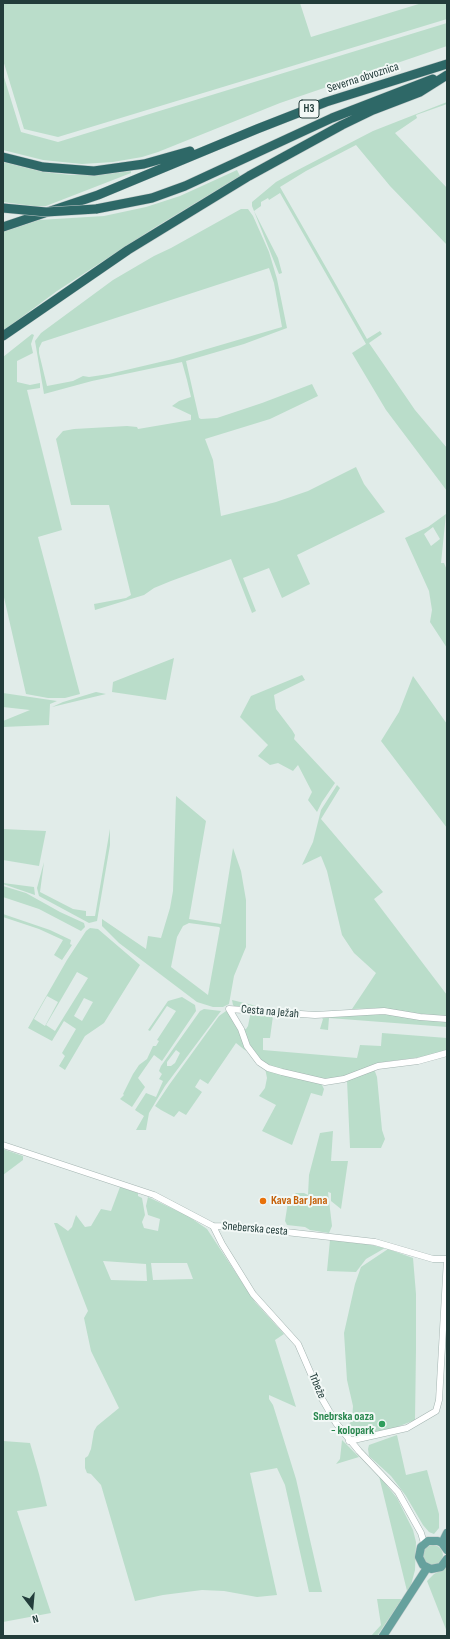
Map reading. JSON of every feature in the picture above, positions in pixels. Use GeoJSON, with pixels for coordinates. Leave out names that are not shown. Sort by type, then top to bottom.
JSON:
{"type":"FeatureCollection","features":[{"type":"Feature","properties":{"kind":"highway","name":"Severna obvoznica"},"geometry":{"type":"LineString","coordinates":[[221,144],[326,102],[447,64]]}},
{"type":"Feature","properties":{"kind":"highway"},"geometry":{"type":"LineString","coordinates":[[3,208],[46,212],[96,209],[152,198],[185,186],[348,111],[447,75]]}},
{"type":"Feature","properties":{"kind":"highway"},"geometry":{"type":"LineString","coordinates":[[3,336],[128,250],[249,176],[347,122],[420,92],[447,75]]}},
{"type":"Feature","properties":{"kind":"highway"},"geometry":{"type":"LineString","coordinates":[[3,157],[42,167],[94,171],[144,164],[221,144]]}},
{"type":"Feature","properties":{"kind":"highway"},"geometry":{"type":"LineString","coordinates":[[3,227],[98,195],[221,144]]}},
{"type":"Feature","properties":{"kind":"main road"},"geometry":{"type":"LineString","coordinates":[[447,1533],[444,1547],[433,1540],[420,1547],[419,1556],[420,1561],[427,1568],[436,1569],[441,1567],[447,1559]]}},
{"type":"Feature","properties":{"kind":"main road"},"geometry":{"type":"LineString","coordinates":[[383,1636],[427,1568]]}},
{"type":"Feature","properties":{"kind":"street","name":"Cesta na Ježah"},"geometry":{"type":"LineString","coordinates":[[447,1019],[420,1017],[384,1010],[315,1015],[229,1009],[238,1023],[247,1046],[259,1062],[268,1068],[325,1082],[344,1079],[383,1065],[418,1061],[447,1053]]}},
{"type":"Feature","properties":{"kind":"street","name":"Sneberska cesta"},"geometry":{"type":"LineString","coordinates":[[3,1145],[154,1195],[213,1226],[241,1227],[376,1242],[433,1259],[447,1259]]}},
{"type":"Feature","properties":{"kind":"street","name":"Trbeže"},"geometry":{"type":"LineString","coordinates":[[213,1226],[222,1244],[253,1294],[298,1344],[323,1401],[336,1423],[349,1441],[398,1492],[421,1533],[424,1544]]}},
{"type":"Feature","properties":{"kind":"street"},"geometry":{"type":"LineString","coordinates":[[349,1441],[407,1428],[436,1411],[439,1400],[447,1259]]}},
{"type":"Feature","properties":{"kind":"green space"},"geometry":{"type":"Polygon","coordinates":[[[3,3],[300,3],[311,37],[422,3],[447,3],[447,19],[58,137],[24,129],[3,60],[3,3]]]}},
{"type":"Feature","properties":{"kind":"green space"},"geometry":{"type":"Polygon","coordinates":[[[447,23],[447,46],[280,103],[142,157],[113,162],[82,164],[43,160],[3,150],[3,74],[21,132],[58,142],[447,23]]]}},
{"type":"Feature","properties":{"kind":"green space"},"geometry":{"type":"Polygon","coordinates":[[[447,102],[447,104],[416,115],[417,118],[395,133],[447,188],[447,245],[390,186],[356,145],[306,171],[280,187],[367,339],[380,331],[382,334],[369,343],[415,410],[447,448],[447,491],[386,410],[352,353],[366,344],[280,193],[269,200],[268,198],[261,202],[261,206],[254,211],[278,258],[282,273],[279,274],[252,206],[252,202],[276,182],[373,131],[447,102]]]}},
{"type":"Feature","properties":{"kind":"green space"},"geometry":{"type":"Polygon","coordinates":[[[3,162],[43,172],[71,175],[100,175],[131,171],[131,173],[46,206],[34,206],[3,202],[3,162]]]}},
{"type":"Feature","properties":{"kind":"green space"},"geometry":{"type":"Polygon","coordinates":[[[237,170],[240,176],[154,228],[57,291],[3,331],[3,232],[39,220],[104,216],[146,207],[180,196],[237,170]]]}},
{"type":"Feature","properties":{"kind":"green space"},"geometry":{"type":"Polygon","coordinates":[[[241,209],[248,209],[253,216],[269,252],[277,279],[287,328],[244,344],[186,361],[199,418],[217,418],[312,384],[318,396],[270,419],[205,439],[213,460],[221,516],[276,502],[308,491],[356,467],[364,484],[385,512],[297,555],[310,584],[282,598],[269,568],[243,578],[256,611],[252,613],[231,559],[154,588],[144,595],[95,610],[94,604],[126,598],[131,595],[109,505],[71,505],[56,439],[63,431],[74,429],[127,426],[137,427],[138,429],[191,420],[191,415],[172,406],[179,401],[191,397],[182,362],[92,381],[44,394],[35,341],[41,333],[113,280],[154,256],[241,209]],[[269,268],[42,342],[39,348],[39,353],[47,386],[73,381],[83,376],[89,377],[109,374],[173,359],[282,327],[274,283],[269,268]]]}},
{"type":"Feature","properties":{"kind":"green space"},"geometry":{"type":"Polygon","coordinates":[[[32,334],[34,335],[31,344],[33,353],[17,361],[17,382],[30,385],[40,383],[40,388],[27,390],[62,530],[38,537],[80,694],[65,698],[48,698],[26,694],[3,593],[3,357],[32,334]]]}},
{"type":"Feature","properties":{"kind":"green space"},"geometry":{"type":"Polygon","coordinates":[[[446,514],[441,563],[444,563],[447,570],[447,648],[430,622],[432,610],[429,591],[405,538],[428,527],[446,514]],[[433,527],[424,534],[431,546],[440,539],[433,527]]]}},
{"type":"Feature","properties":{"kind":"green space"},"geometry":{"type":"Polygon","coordinates":[[[174,658],[166,700],[112,692],[113,682],[174,658]]]}},
{"type":"Feature","properties":{"kind":"green space"},"geometry":{"type":"Polygon","coordinates":[[[302,675],[305,680],[274,695],[276,709],[295,735],[294,739],[335,783],[317,812],[308,800],[312,792],[298,765],[293,771],[278,763],[270,765],[258,756],[268,745],[240,717],[251,696],[302,675]]]}},
{"type":"Feature","properties":{"kind":"green space"},"geometry":{"type":"Polygon","coordinates":[[[413,676],[447,724],[447,828],[381,741],[399,712],[413,676]]]}},
{"type":"Feature","properties":{"kind":"green space"},"geometry":{"type":"Polygon","coordinates":[[[96,692],[106,694],[52,707],[63,702],[96,692]]]}},
{"type":"Feature","properties":{"kind":"green space"},"geometry":{"type":"Polygon","coordinates":[[[3,693],[57,701],[50,704],[49,725],[3,727],[3,721],[30,710],[3,707],[3,693]]]}},
{"type":"Feature","properties":{"kind":"green space"},"geometry":{"type":"Polygon","coordinates":[[[337,785],[340,788],[321,819],[383,892],[374,899],[447,995],[447,1018],[383,1008],[352,1009],[376,973],[354,953],[342,935],[327,871],[321,856],[302,865],[313,842],[321,810],[337,785]]]}},
{"type":"Feature","properties":{"kind":"green space"},"geometry":{"type":"Polygon","coordinates":[[[176,796],[206,821],[189,919],[221,924],[233,848],[241,871],[246,900],[246,947],[234,976],[229,1004],[223,1007],[213,1007],[197,1002],[119,943],[102,926],[102,919],[146,949],[148,936],[161,938],[170,908],[173,891],[176,796]],[[189,923],[183,926],[177,937],[171,967],[208,995],[220,928],[189,923]]]}},
{"type":"Feature","properties":{"kind":"green space"},"geometry":{"type":"Polygon","coordinates":[[[3,829],[46,831],[39,866],[3,860],[3,829]]]}},
{"type":"Feature","properties":{"kind":"green space"},"geometry":{"type":"Polygon","coordinates":[[[110,829],[110,845],[97,921],[89,923],[39,896],[37,888],[44,862],[40,892],[73,909],[86,911],[86,916],[95,916],[110,829]]]}},
{"type":"Feature","properties":{"kind":"green space"},"geometry":{"type":"Polygon","coordinates":[[[3,884],[34,887],[35,895],[3,884]]]}},
{"type":"Feature","properties":{"kind":"green space"},"geometry":{"type":"Polygon","coordinates":[[[3,886],[26,893],[60,912],[84,923],[85,927],[81,931],[39,909],[3,897],[3,886]]]}},
{"type":"Feature","properties":{"kind":"green space"},"geometry":{"type":"Polygon","coordinates":[[[3,914],[50,930],[71,940],[70,944],[72,945],[62,960],[54,955],[63,940],[39,929],[3,917],[3,914]]]}},
{"type":"Feature","properties":{"kind":"green space"},"geometry":{"type":"Polygon","coordinates":[[[90,928],[98,929],[140,965],[104,1023],[85,1036],[65,1070],[59,1066],[65,1056],[62,1053],[76,1029],[64,1021],[52,1041],[28,1028],[67,960],[86,931],[90,928]],[[77,972],[46,1025],[55,1031],[88,978],[77,972]],[[47,996],[34,1019],[45,1026],[58,1002],[47,996]],[[84,998],[74,1016],[82,1021],[93,1002],[84,998]]]}},
{"type":"Feature","properties":{"kind":"green space"},"geometry":{"type":"Polygon","coordinates":[[[182,997],[195,1005],[196,1011],[162,1061],[154,1055],[138,1078],[145,1087],[132,1107],[120,1099],[124,1095],[123,1094],[133,1074],[139,1065],[147,1059],[153,1046],[156,1046],[159,1041],[157,1040],[176,1011],[167,1006],[150,1031],[148,1030],[168,1001],[182,997]]]}},
{"type":"Feature","properties":{"kind":"green space"},"geometry":{"type":"Polygon","coordinates":[[[232,1000],[265,1008],[278,1009],[235,1007],[232,1000]]]}},
{"type":"Feature","properties":{"kind":"green space"},"geometry":{"type":"Polygon","coordinates":[[[204,1009],[221,1011],[165,1086],[149,1113],[146,1130],[136,1130],[144,1116],[135,1110],[146,1093],[156,1097],[163,1081],[159,1079],[162,1074],[159,1071],[161,1066],[200,1011],[204,1009]],[[176,1050],[167,1062],[167,1066],[171,1066],[175,1063],[180,1053],[176,1050]]]}},
{"type":"Feature","properties":{"kind":"green space"},"geometry":{"type":"Polygon","coordinates":[[[226,1011],[232,1014],[246,1051],[236,1043],[208,1084],[200,1079],[195,1087],[202,1092],[186,1115],[179,1111],[174,1117],[155,1106],[219,1016],[226,1011]]]}},
{"type":"Feature","properties":{"kind":"green space"},"geometry":{"type":"Polygon","coordinates":[[[251,1011],[273,1016],[270,1038],[263,1038],[263,1050],[357,1058],[360,1045],[381,1046],[382,1033],[447,1038],[447,1051],[421,1057],[384,1062],[332,1081],[281,1071],[264,1063],[255,1054],[250,1045],[243,1029],[246,1029],[248,1026],[251,1011]]]}},
{"type":"Feature","properties":{"kind":"green space"},"geometry":{"type":"Polygon","coordinates":[[[376,1012],[447,1021],[447,1027],[329,1018],[328,1030],[320,1029],[323,1019],[319,1015],[376,1012]]]}},
{"type":"Feature","properties":{"kind":"green space"},"geometry":{"type":"Polygon","coordinates":[[[265,1068],[320,1082],[324,1089],[322,1096],[311,1093],[292,1145],[262,1131],[276,1105],[259,1096],[265,1088],[267,1078],[265,1068]]]}},
{"type":"Feature","properties":{"kind":"green space"},"geometry":{"type":"Polygon","coordinates":[[[374,1069],[377,1077],[382,1130],[385,1139],[381,1148],[350,1148],[347,1080],[374,1069]]]}},
{"type":"Feature","properties":{"kind":"green space"},"geometry":{"type":"Polygon","coordinates":[[[333,1131],[331,1161],[348,1161],[341,1209],[331,1201],[331,1193],[328,1192],[332,1226],[329,1233],[310,1230],[305,1227],[287,1225],[285,1221],[288,1202],[296,1193],[304,1193],[308,1195],[309,1175],[320,1133],[333,1131]]]}},
{"type":"Feature","properties":{"kind":"green space"},"geometry":{"type":"Polygon","coordinates":[[[3,1149],[23,1156],[23,1160],[3,1175],[3,1149]]]}},
{"type":"Feature","properties":{"kind":"green space"},"geometry":{"type":"Polygon","coordinates":[[[120,1187],[138,1193],[138,1196],[142,1198],[145,1215],[142,1222],[144,1228],[158,1231],[160,1219],[148,1215],[146,1206],[148,1197],[188,1216],[207,1229],[255,1302],[284,1334],[275,1340],[296,1407],[269,1395],[269,1399],[273,1405],[296,1479],[322,1592],[309,1592],[285,1485],[277,1468],[250,1473],[277,1595],[257,1597],[224,1591],[202,1590],[163,1595],[135,1601],[101,1485],[91,1474],[87,1473],[85,1468],[85,1458],[88,1456],[91,1449],[94,1431],[97,1426],[119,1408],[91,1351],[84,1318],[88,1311],[54,1223],[57,1223],[68,1231],[72,1227],[76,1215],[85,1227],[91,1226],[101,1209],[111,1211],[120,1187]],[[103,1261],[111,1280],[147,1281],[146,1264],[103,1261]],[[151,1263],[153,1280],[193,1279],[187,1263],[151,1263]]]}},
{"type":"Feature","properties":{"kind":"green space"},"geometry":{"type":"Polygon","coordinates":[[[330,1240],[366,1244],[385,1248],[366,1259],[356,1272],[327,1271],[330,1240]]]}},
{"type":"Feature","properties":{"kind":"green space"},"geometry":{"type":"Polygon","coordinates":[[[388,1249],[413,1258],[416,1294],[415,1420],[392,1429],[353,1435],[349,1432],[348,1426],[352,1420],[353,1406],[347,1380],[344,1333],[355,1284],[361,1267],[388,1249]]]}},
{"type":"Feature","properties":{"kind":"green space"},"geometry":{"type":"Polygon","coordinates":[[[397,1435],[406,1475],[427,1470],[439,1514],[439,1528],[434,1534],[429,1532],[423,1525],[406,1496],[391,1476],[369,1456],[369,1445],[397,1435]]]}},
{"type":"Feature","properties":{"kind":"green space"},"geometry":{"type":"Polygon","coordinates":[[[342,1440],[359,1457],[336,1464],[340,1459],[342,1440]]]}},
{"type":"Feature","properties":{"kind":"green space"},"geometry":{"type":"Polygon","coordinates":[[[3,1441],[30,1443],[39,1474],[47,1506],[17,1511],[51,1613],[3,1622],[3,1441]]]}},
{"type":"Feature","properties":{"kind":"green space"},"geometry":{"type":"Polygon","coordinates":[[[379,1476],[397,1498],[413,1530],[416,1542],[415,1570],[410,1589],[407,1591],[379,1476]]]}},
{"type":"Feature","properties":{"kind":"green space"},"geometry":{"type":"Polygon","coordinates":[[[433,1545],[440,1548],[443,1555],[440,1562],[433,1565],[426,1562],[423,1555],[426,1548],[433,1545]]]}},
{"type":"Feature","properties":{"kind":"green space"},"geometry":{"type":"Polygon","coordinates":[[[447,1567],[447,1632],[427,1581],[434,1574],[447,1567]]]}},
{"type":"Feature","properties":{"kind":"green space"},"geometry":{"type":"Polygon","coordinates":[[[377,1599],[402,1599],[377,1636],[371,1636],[381,1625],[377,1599]]]}},
{"type":"Feature","properties":{"kind":"place","name":"Kava Bar Jana"},"geometry":{"type":"Point","coordinates":[263,1201]}},
{"type":"Feature","properties":{"kind":"place","name":"Snebrska oaza - kolopark"},"geometry":{"type":"Point","coordinates":[382,1424]}}]}
